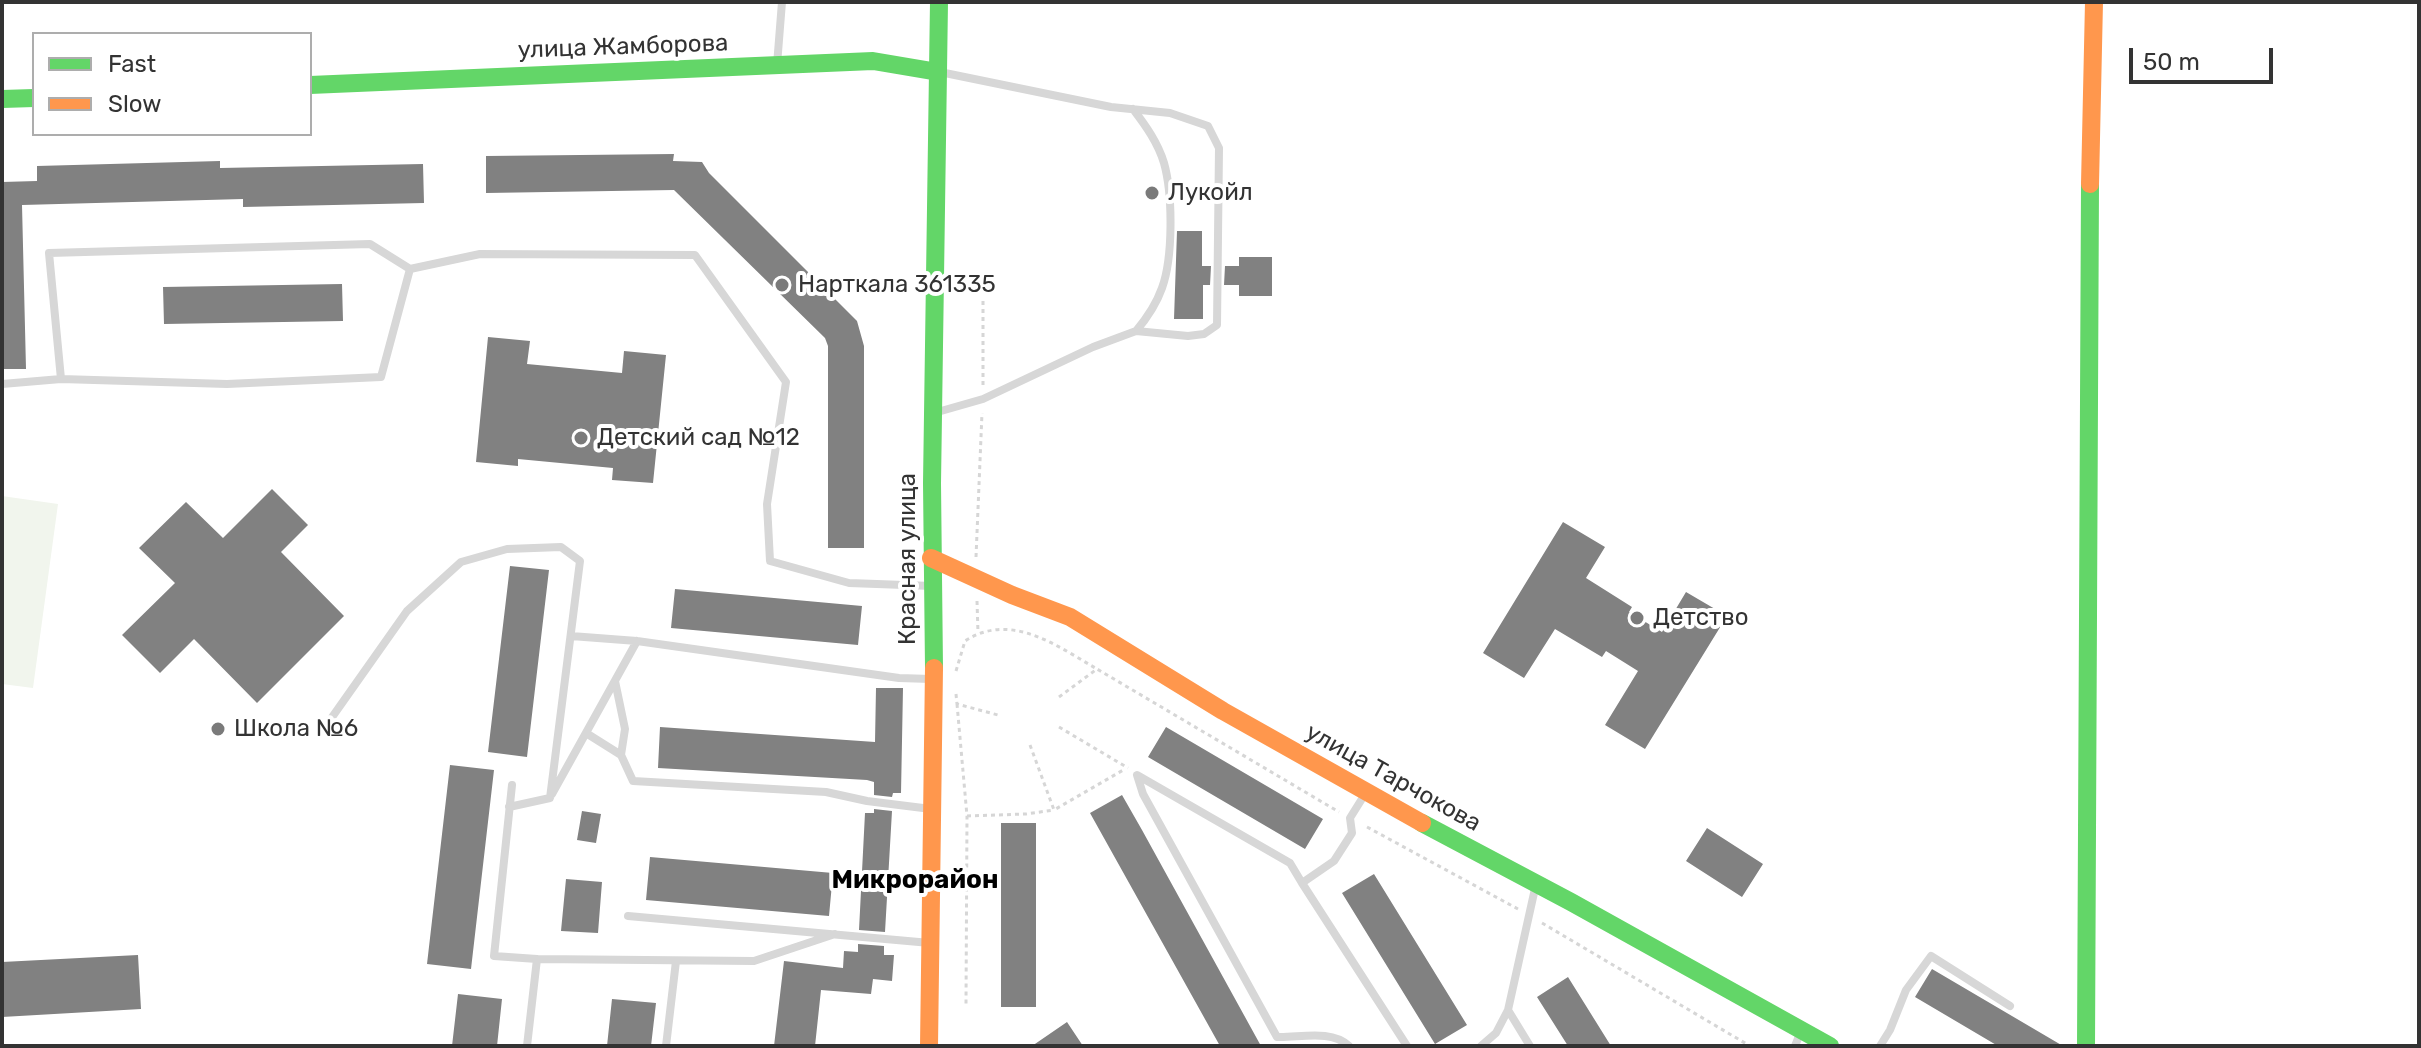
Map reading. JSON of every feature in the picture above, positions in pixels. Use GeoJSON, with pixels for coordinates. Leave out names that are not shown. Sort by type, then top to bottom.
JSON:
{"type":"FeatureCollection","features":[{"type":"Feature","properties":{"kind":"street","name":"Красная улица"},"geometry":{"type":"LineString","coordinates":[[929,1036],[934,679],[931,558],[939,2]]}},
{"type":"Feature","properties":{"kind":"street"},"geometry":{"type":"LineString","coordinates":[[2086,1046],[2089,228],[2094,2]]}},
{"type":"Feature","properties":{"kind":"street","name":"улица Жамборова"},"geometry":{"type":"LineString","coordinates":[[312,85],[873,61],[938,72]]}},
{"type":"Feature","properties":{"kind":"street"},"geometry":{"type":"LineString","coordinates":[[2,99],[32,98]]}},
{"type":"Feature","properties":{"kind":"street","name":"улица Тарчокова"},"geometry":{"type":"LineString","coordinates":[[931,558],[1012,595],[1070,617],[1223,711],[1366,793],[1536,883],[1798,1038],[1830,1046]]}},
{"type":"Feature","properties":{"kind":"street"},"geometry":{"type":"LineString","coordinates":[[929,1036],[946,1046]]}},
{"type":"Feature","properties":{"kind":"lane"},"geometry":{"type":"LineString","coordinates":[[777,65],[782,2]]}},
{"type":"Feature","properties":{"kind":"lane"},"geometry":{"type":"LineString","coordinates":[[933,413],[983,399],[1093,347],[1136,331],[1188,336],[1204,334],[1217,325],[1220,205],[1219,148],[1208,126],[1170,113],[1111,107],[938,72]]}},
{"type":"Feature","properties":{"kind":"lane"},"geometry":{"type":"LineString","coordinates":[[1133,109],[1151,132],[1164,164],[1170,205],[1163,286],[1150,314],[1136,331]]}},
{"type":"Feature","properties":{"kind":"lane"},"geometry":{"type":"LineString","coordinates":[[61,379],[49,253],[370,244],[410,269],[480,254],[695,255],[786,382],[767,504],[770,561],[849,583],[932,586]]}},
{"type":"Feature","properties":{"kind":"lane"},"geometry":{"type":"LineString","coordinates":[[2,384],[61,379],[227,384],[381,377],[410,269]]}},
{"type":"Feature","properties":{"kind":"lane"},"geometry":{"type":"LineString","coordinates":[[323,730],[407,611],[461,562],[507,549],[561,547],[580,561],[550,798]]}},
{"type":"Feature","properties":{"kind":"lane"},"geometry":{"type":"LineString","coordinates":[[571,636],[637,641],[899,678],[934,679]]}},
{"type":"Feature","properties":{"kind":"lane"},"geometry":{"type":"LineString","coordinates":[[509,807],[550,798],[637,641]]}},
{"type":"Feature","properties":{"kind":"lane"},"geometry":{"type":"LineString","coordinates":[[615,681],[625,729],[621,755]]}},
{"type":"Feature","properties":{"kind":"lane"},"geometry":{"type":"LineString","coordinates":[[586,733],[621,755],[633,781],[826,792],[932,809]]}},
{"type":"Feature","properties":{"kind":"lane"},"geometry":{"type":"LineString","coordinates":[[1137,775],[1290,863],[1407,1046]]}},
{"type":"Feature","properties":{"kind":"lane"},"geometry":{"type":"LineString","coordinates":[[1137,775],[1143,794],[1277,1037],[1324,1036],[1343,1041],[1349,1046]]}},
{"type":"Feature","properties":{"kind":"lane"},"geometry":{"type":"LineString","coordinates":[[512,785],[494,956],[754,961],[835,934]]}},
{"type":"Feature","properties":{"kind":"lane"},"geometry":{"type":"LineString","coordinates":[[1302,883],[1334,861],[1352,833],[1350,818],[1366,793]]}},
{"type":"Feature","properties":{"kind":"lane"},"geometry":{"type":"LineString","coordinates":[[1481,1046],[1496,1033],[1508,1010],[1536,883]]}},
{"type":"Feature","properties":{"kind":"lane"},"geometry":{"type":"LineString","coordinates":[[628,916],[930,943]]}},
{"type":"Feature","properties":{"kind":"lane"},"geometry":{"type":"LineString","coordinates":[[1880,1046],[1906,990],[1931,956],[2010,1006]]}},
{"type":"Feature","properties":{"kind":"lane"},"geometry":{"type":"LineString","coordinates":[[527,1046],[537,959]]}},
{"type":"Feature","properties":{"kind":"lane"},"geometry":{"type":"LineString","coordinates":[[666,1046],[676,961]]}},
{"type":"Feature","properties":{"kind":"lane"},"geometry":{"type":"LineString","coordinates":[[1508,1010],[1530,1046]]}},
{"type":"Feature","properties":{"kind":"path"},"geometry":{"type":"LineString","coordinates":[[976,539],[983,399],[983,301]]}},
{"type":"Feature","properties":{"kind":"path"},"geometry":{"type":"LineString","coordinates":[[955,673],[965,641],[978,633],[1013,629],[1035,633],[1350,818],[1530,915],[1750,1046]]}},
{"type":"Feature","properties":{"kind":"path"},"geometry":{"type":"LineString","coordinates":[[1059,697],[1097,669]]}},
{"type":"Feature","properties":{"kind":"path"},"geometry":{"type":"LineString","coordinates":[[956,688],[967,816],[966,1004]]}},
{"type":"Feature","properties":{"kind":"path"},"geometry":{"type":"LineString","coordinates":[[957,704],[998,715]]}},
{"type":"Feature","properties":{"kind":"path"},"geometry":{"type":"LineString","coordinates":[[1059,727],[1137,775]]}},
{"type":"Feature","properties":{"kind":"path"},"geometry":{"type":"LineString","coordinates":[[1030,745],[1054,810]]}},
{"type":"Feature","properties":{"kind":"path"},"geometry":{"type":"LineString","coordinates":[[967,816],[1054,810],[1094,790],[1127,768]]}},
{"type":"Feature","properties":{"kind":"shaded area"},"geometry":{"type":"Polygon","coordinates":[[[2,496],[58,504],[33,688],[2,684],[2,496]]]}},
{"type":"Feature","properties":{"kind":"building"},"geometry":{"type":"Polygon","coordinates":[[[674,154],[673,161],[702,162],[709,173],[857,321],[864,346],[864,548],[828,548],[828,346],[825,338],[674,190],[486,193],[486,156],[674,154]]]}},
{"type":"Feature","properties":{"kind":"building"},"geometry":{"type":"Polygon","coordinates":[[[220,161],[220,168],[423,164],[424,203],[243,207],[243,199],[22,205],[26,369],[2,369],[2,182],[37,181],[37,166],[220,161]]]}},
{"type":"Feature","properties":{"kind":"building"},"geometry":{"type":"Polygon","coordinates":[[[1177,231],[1202,231],[1202,266],[1211,266],[1210,285],[1203,285],[1203,319],[1174,319],[1177,231]]]}},
{"type":"Feature","properties":{"kind":"building"},"geometry":{"type":"Polygon","coordinates":[[[1239,257],[1272,257],[1272,296],[1239,296],[1239,285],[1224,285],[1225,266],[1239,266],[1239,257]]]}},
{"type":"Feature","properties":{"kind":"building"},"geometry":{"type":"Polygon","coordinates":[[[342,284],[343,321],[164,324],[163,287],[342,284]]]}},
{"type":"Feature","properties":{"kind":"building"},"geometry":{"type":"Polygon","coordinates":[[[488,337],[530,341],[527,364],[622,373],[624,351],[666,355],[653,483],[612,480],[613,468],[518,459],[518,466],[476,462],[488,337]]]}},
{"type":"Feature","properties":{"kind":"building"},"geometry":{"type":"Polygon","coordinates":[[[272,489],[308,525],[281,552],[344,616],[257,703],[194,639],[160,673],[122,635],[175,583],[139,548],[186,502],[223,538],[272,489]]]}},
{"type":"Feature","properties":{"kind":"building"},"geometry":{"type":"Polygon","coordinates":[[[1563,522],[1605,547],[1586,578],[1632,607],[1629,612],[1662,632],[1686,592],[1727,616],[1645,749],[1605,725],[1638,671],[1606,651],[1602,657],[1555,629],[1524,678],[1483,653],[1563,522]]]}},
{"type":"Feature","properties":{"kind":"building"},"geometry":{"type":"Polygon","coordinates":[[[510,566],[549,570],[527,757],[488,752],[510,566]]]}},
{"type":"Feature","properties":{"kind":"building"},"geometry":{"type":"Polygon","coordinates":[[[675,589],[862,606],[858,645],[671,628],[675,589]]]}},
{"type":"Feature","properties":{"kind":"building"},"geometry":{"type":"Polygon","coordinates":[[[876,688],[903,688],[901,793],[893,793],[892,797],[874,795],[874,782],[867,780],[658,768],[660,727],[875,742],[876,688]]]}},
{"type":"Feature","properties":{"kind":"building"},"geometry":{"type":"Polygon","coordinates":[[[1166,727],[1323,819],[1305,849],[1148,757],[1166,727]]]}},
{"type":"Feature","properties":{"kind":"building"},"geometry":{"type":"Polygon","coordinates":[[[450,765],[494,770],[471,969],[427,964],[450,765]]]}},
{"type":"Feature","properties":{"kind":"building"},"geometry":{"type":"Polygon","coordinates":[[[1122,795],[1261,1046],[1220,1046],[1090,813],[1122,795]]]}},
{"type":"Feature","properties":{"kind":"building"},"geometry":{"type":"Polygon","coordinates":[[[874,809],[892,811],[885,932],[859,930],[865,813],[874,813],[874,809]]]}},
{"type":"Feature","properties":{"kind":"building"},"geometry":{"type":"Polygon","coordinates":[[[582,811],[601,814],[596,843],[577,840],[582,811]]]}},
{"type":"Feature","properties":{"kind":"building"},"geometry":{"type":"Polygon","coordinates":[[[1001,823],[1036,823],[1036,1007],[1001,1007],[1001,823]]]}},
{"type":"Feature","properties":{"kind":"building"},"geometry":{"type":"Polygon","coordinates":[[[1707,828],[1763,864],[1742,897],[1686,861],[1707,828]]]}},
{"type":"Feature","properties":{"kind":"building"},"geometry":{"type":"Polygon","coordinates":[[[650,857],[833,873],[829,916],[646,900],[650,857]]]}},
{"type":"Feature","properties":{"kind":"building"},"geometry":{"type":"Polygon","coordinates":[[[1374,874],[1467,1025],[1435,1044],[1342,893],[1374,874]]]}},
{"type":"Feature","properties":{"kind":"building"},"geometry":{"type":"Polygon","coordinates":[[[566,879],[602,882],[598,933],[561,931],[566,879]]]}},
{"type":"Feature","properties":{"kind":"building"},"geometry":{"type":"Polygon","coordinates":[[[858,944],[884,946],[884,955],[894,955],[892,981],[873,979],[871,994],[821,990],[815,1046],[774,1046],[784,961],[843,968],[844,951],[858,952],[858,944]]]}},
{"type":"Feature","properties":{"kind":"building"},"geometry":{"type":"Polygon","coordinates":[[[138,955],[141,1009],[2,1017],[2,962],[138,955]]]}},
{"type":"Feature","properties":{"kind":"building"},"geometry":{"type":"Polygon","coordinates":[[[1932,969],[2063,1046],[1998,1046],[1915,997],[1932,969]]]}},
{"type":"Feature","properties":{"kind":"building"},"geometry":{"type":"Polygon","coordinates":[[[1568,977],[1611,1046],[1568,1046],[1537,997],[1568,977]]]}},
{"type":"Feature","properties":{"kind":"building"},"geometry":{"type":"Polygon","coordinates":[[[458,994],[502,999],[497,1046],[452,1046],[458,994]]]}},
{"type":"Feature","properties":{"kind":"building"},"geometry":{"type":"Polygon","coordinates":[[[612,999],[656,1003],[651,1046],[607,1046],[612,999]]]}},
{"type":"Feature","properties":{"kind":"building"},"geometry":{"type":"Polygon","coordinates":[[[1067,1022],[1083,1046],[1032,1046],[1067,1022]]]}},
{"type":"Feature","properties":{"kind":"traffic: fast"},"geometry":{"type":"LineString","coordinates":[[934,668],[932,483],[939,2]]}},
{"type":"Feature","properties":{"kind":"traffic: fast"},"geometry":{"type":"LineString","coordinates":[[312,85],[873,61],[938,72]]}},
{"type":"Feature","properties":{"kind":"traffic: fast"},"geometry":{"type":"LineString","coordinates":[[2,99],[32,98]]}},
{"type":"Feature","properties":{"kind":"traffic: fast"},"geometry":{"type":"LineString","coordinates":[[2086,1046],[2090,184]]}},
{"type":"Feature","properties":{"kind":"traffic: fast"},"geometry":{"type":"LineString","coordinates":[[1422,823],[1830,1046]]}},
{"type":"Feature","properties":{"kind":"traffic: slow"},"geometry":{"type":"LineString","coordinates":[[2090,184],[2094,2]]}},
{"type":"Feature","properties":{"kind":"traffic: slow"},"geometry":{"type":"LineString","coordinates":[[931,558],[1012,595],[1070,617],[1223,711],[1422,823]]}},
{"type":"Feature","properties":{"kind":"traffic: slow"},"geometry":{"type":"LineString","coordinates":[[929,1046],[934,668]]}},
{"type":"Feature","properties":{"kind":"place","name":"Лукойл"},"geometry":{"type":"Point","coordinates":[1152,193]}},
{"type":"Feature","properties":{"kind":"place","name":"Нарткала 361335"},"geometry":{"type":"Point","coordinates":[782,285]}},
{"type":"Feature","properties":{"kind":"place","name":"Детский сад №12"},"geometry":{"type":"Point","coordinates":[581,438]}},
{"type":"Feature","properties":{"kind":"place","name":"Детство"},"geometry":{"type":"Point","coordinates":[1637,618]}},
{"type":"Feature","properties":{"kind":"place","name":"Школа №6"},"geometry":{"type":"Point","coordinates":[218,729]}},
{"type":"Feature","properties":{"kind":"district","name":"Микрорайон"},"geometry":{"type":"Point","coordinates":[915,880]}}]}
